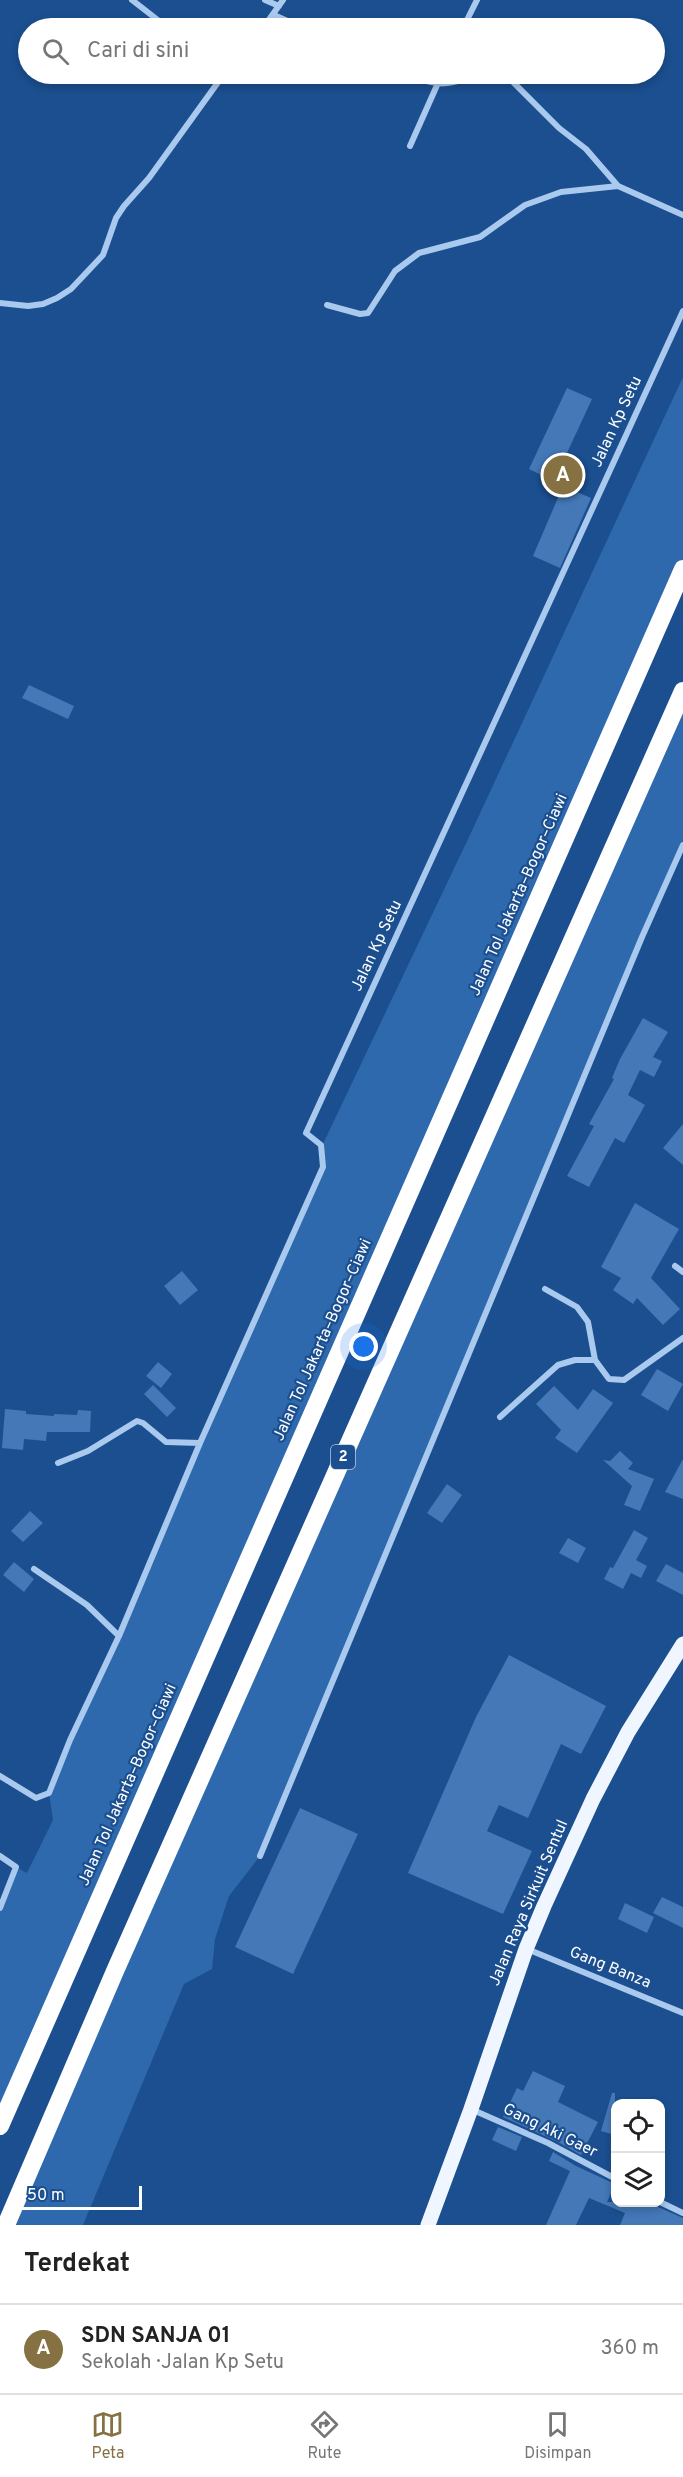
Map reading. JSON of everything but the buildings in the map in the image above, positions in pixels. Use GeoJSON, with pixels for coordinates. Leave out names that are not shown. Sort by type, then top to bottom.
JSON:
{"type":"FeatureCollection","features":[{"type":"Feature","properties":{"kind":"highway","name":"Jalan Tol Jakarta–Bogor–Ciawi"},"geometry":{"type":"LineString","coordinates":[[0,2126],[683,569]]}},
{"type":"Feature","properties":{"kind":"highway","name":"2"},"geometry":{"type":"LineString","coordinates":[[6,2225],[115,1971],[683,691]]}},
{"type":"Feature","properties":{"kind":"main road","name":"Jalan Raya Sirkuit Sentul"},"geometry":{"type":"LineString","coordinates":[[428,2225],[526,1949],[603,1779],[628,1732],[683,1644]]}},
{"type":"Feature","properties":{"kind":"street"},"geometry":{"type":"LineString","coordinates":[[132,0],[155,18]]}},
{"type":"Feature","properties":{"kind":"street"},"geometry":{"type":"LineString","coordinates":[[265,0],[279,6]]}},
{"type":"Feature","properties":{"kind":"street"},"geometry":{"type":"LineString","coordinates":[[271,18],[283,0]]}},
{"type":"Feature","properties":{"kind":"street"},"geometry":{"type":"LineString","coordinates":[[468,18],[477,0]]}},
{"type":"Feature","properties":{"kind":"street"},"geometry":{"type":"LineString","coordinates":[[274,15],[281,18]]}},
{"type":"Feature","properties":{"kind":"street"},"geometry":{"type":"LineString","coordinates":[[0,303],[28,306],[42,304],[72,289],[103,255],[116,218],[149,178],[216,84]]}},
{"type":"Feature","properties":{"kind":"street"},"geometry":{"type":"LineString","coordinates":[[410,146],[437,84],[452,84]]}},
{"type":"Feature","properties":{"kind":"street"},"geometry":{"type":"LineString","coordinates":[[515,84],[559,128],[586,149],[618,186],[683,215]]}},
{"type":"Feature","properties":{"kind":"street"},"geometry":{"type":"LineString","coordinates":[[327,305],[360,314],[368,313],[395,271],[420,253],[480,237],[525,205],[561,192],[618,186]]}},
{"type":"Feature","properties":{"kind":"street","name":"Jalan Kp Setu"},"geometry":{"type":"LineString","coordinates":[[200,1443],[323,1167],[321,1145],[306,1132],[683,311]]}},
{"type":"Feature","properties":{"kind":"street"},"geometry":{"type":"LineString","coordinates":[[260,1856],[642,937],[683,845]]}},
{"type":"Feature","properties":{"kind":"street"},"geometry":{"type":"LineString","coordinates":[[675,1266],[683,1272]]}},
{"type":"Feature","properties":{"kind":"street"},"geometry":{"type":"LineString","coordinates":[[545,1289],[576,1307],[588,1322],[595,1360],[609,1379],[624,1380],[683,1338]]}},
{"type":"Feature","properties":{"kind":"street"},"geometry":{"type":"LineString","coordinates":[[500,1417],[558,1365],[575,1360],[595,1360]]}},
{"type":"Feature","properties":{"kind":"street"},"geometry":{"type":"LineString","coordinates":[[0,1776],[36,1798],[49,1793],[70,1740],[119,1636],[200,1443],[166,1442],[143,1423],[137,1421],[88,1451],[58,1463]]}},
{"type":"Feature","properties":{"kind":"street"},"geometry":{"type":"LineString","coordinates":[[34,1569],[87,1605],[119,1636]]}},
{"type":"Feature","properties":{"kind":"street"},"geometry":{"type":"LineString","coordinates":[[0,1856],[16,1867],[0,1908]]}},
{"type":"Feature","properties":{"kind":"street","name":"Gang Banza"},"geometry":{"type":"LineString","coordinates":[[526,1949],[683,2013]]}},
{"type":"Feature","properties":{"kind":"street","name":"Gang Aki Gaer"},"geometry":{"type":"LineString","coordinates":[[471,2109],[548,2143],[611,2177]]}},
{"type":"Feature","properties":{"kind":"street"},"geometry":{"type":"LineString","coordinates":[[665,2204],[683,2213]]}},
{"type":"Feature","properties":{"kind":"shaded area"},"geometry":{"type":"Polygon","coordinates":[[[683,377],[683,569],[0,2126],[0,1908],[16,1867],[27,1873],[53,1820],[49,1793],[323,1167],[322,1146],[683,377]]]}},
{"type":"Feature","properties":{"kind":"shaded area"},"geometry":{"type":"Polygon","coordinates":[[[683,691],[683,848],[621,987],[260,1856],[229,1896],[215,1939],[212,1969],[184,1984],[83,2225],[7,2225],[683,691]]]}},
{"type":"Feature","properties":{"kind":"place","name":"SDN SANJA 01"},"geometry":{"type":"Point","coordinates":[563,475]}}]}
